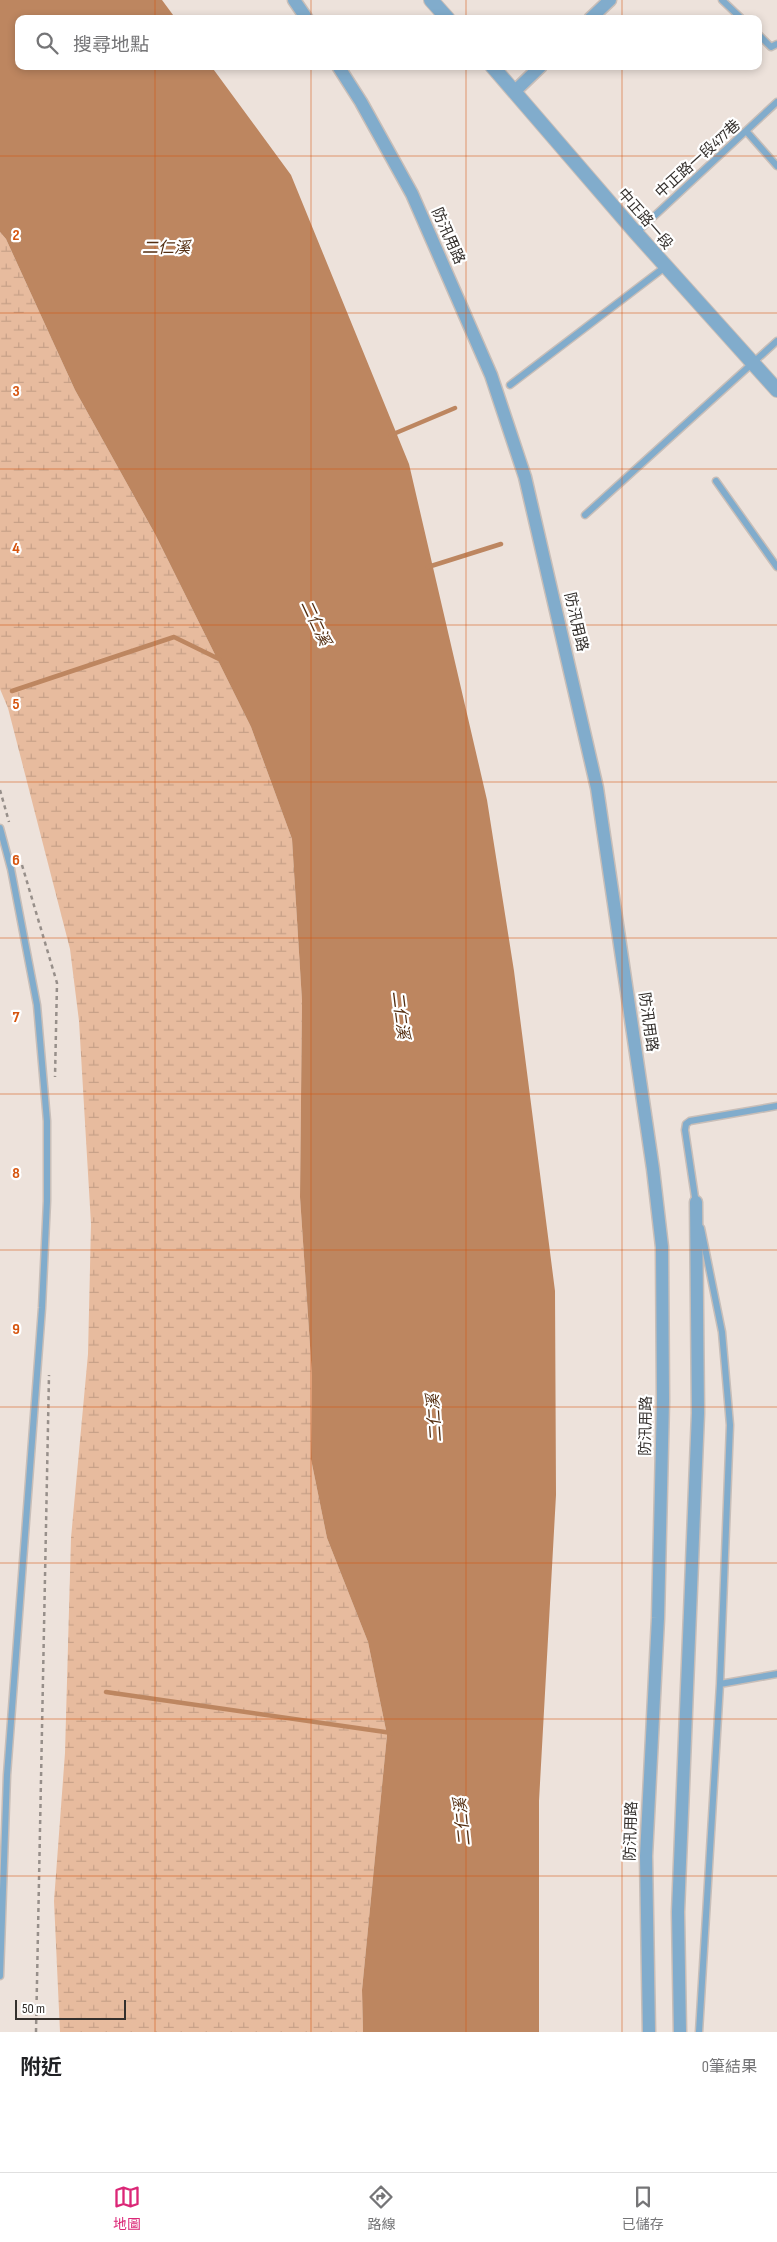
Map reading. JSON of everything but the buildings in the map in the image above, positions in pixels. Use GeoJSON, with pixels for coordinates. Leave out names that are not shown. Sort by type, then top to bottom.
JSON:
{"type":"FeatureCollection","features":[{"type":"Feature","properties":{"kind":"street"},"geometry":{"type":"LineString","coordinates":[[294,0],[304,15]]}},
{"type":"Feature","properties":{"kind":"street"},"geometry":{"type":"LineString","coordinates":[[431,0],[444,15]]}},
{"type":"Feature","properties":{"kind":"street"},"geometry":{"type":"LineString","coordinates":[[594,15],[610,0]]}},
{"type":"Feature","properties":{"kind":"street","name":"防汛用路"},"geometry":{"type":"LineString","coordinates":[[341,70],[361,102],[412,194],[491,375],[525,477],[597,788],[653,1169],[662,1247],[663,1401],[658,1618],[646,1856],[649,2032]]}},
{"type":"Feature","properties":{"kind":"street","name":"中正路一段"},"geometry":{"type":"LineString","coordinates":[[496,70],[665,267],[777,390]]}},
{"type":"Feature","properties":{"kind":"street"},"geometry":{"type":"LineString","coordinates":[[515,91],[537,70]]}},
{"type":"Feature","properties":{"kind":"street"},"geometry":{"type":"LineString","coordinates":[[680,2032],[678,1912],[698,1413],[696,1202]]}},
{"type":"Feature","properties":{"kind":"lane"},"geometry":{"type":"LineString","coordinates":[[722,0],[738,15]]}},
{"type":"Feature","properties":{"kind":"lane"},"geometry":{"type":"LineString","coordinates":[[762,38],[771,46],[777,44]]}},
{"type":"Feature","properties":{"kind":"lane","name":"中正路一段477巷"},"geometry":{"type":"LineString","coordinates":[[636,233],[747,132],[777,102]]}},
{"type":"Feature","properties":{"kind":"lane"},"geometry":{"type":"LineString","coordinates":[[747,132],[777,166]]}},
{"type":"Feature","properties":{"kind":"lane"},"geometry":{"type":"LineString","coordinates":[[510,385],[665,267]]}},
{"type":"Feature","properties":{"kind":"lane"},"geometry":{"type":"LineString","coordinates":[[585,515],[754,364],[777,341]]}},
{"type":"Feature","properties":{"kind":"lane"},"geometry":{"type":"LineString","coordinates":[[716,481],[777,567]]}},
{"type":"Feature","properties":{"kind":"lane"},"geometry":{"type":"LineString","coordinates":[[0,828],[11,869],[37,1005],[47,1130],[42,1308],[7,1775],[0,1976]]}},
{"type":"Feature","properties":{"kind":"lane"},"geometry":{"type":"LineString","coordinates":[[699,2032],[720,1684],[730,1425],[722,1332],[696,1202],[684,1130],[686,1124],[690,1121],[777,1106]]}},
{"type":"Feature","properties":{"kind":"lane"},"geometry":{"type":"LineString","coordinates":[[720,1684],[777,1674]]}},
{"type":"Feature","properties":{"kind":"green space"},"geometry":{"type":"Polygon","coordinates":[[[0,232],[6,239],[75,390],[155,534],[251,727],[292,839],[302,1001],[300,1197],[312,1375],[311,1459],[327,1538],[368,1642],[387,1735],[362,1990],[363,2032],[60,2032],[54,1901],[65,1753],[71,1538],[88,1354],[91,1224],[79,1021],[70,949],[8,708],[0,689],[0,232]]]}},
{"type":"Feature","properties":{"kind":"water","name":"二仁溪"},"geometry":{"type":"Polygon","coordinates":[[[0,0],[162,0],[173,15],[15,15],[15,70],[214,70],[291,175],[409,464],[487,800],[514,971],[555,1291],[556,1495],[539,1801],[539,2032],[363,2032],[362,1990],[387,1735],[368,1642],[327,1538],[311,1459],[312,1375],[300,1197],[302,1001],[292,839],[251,727],[155,534],[75,390],[6,239],[0,232],[0,0]]]}},
{"type":"Feature","properties":{"kind":"waterway"},"geometry":{"type":"LineString","coordinates":[[391,435],[455,408]]}},
{"type":"Feature","properties":{"kind":"waterway"},"geometry":{"type":"LineString","coordinates":[[428,567],[501,544]]}},
{"type":"Feature","properties":{"kind":"waterway"},"geometry":{"type":"LineString","coordinates":[[12,691],[174,637],[219,659]]}},
{"type":"Feature","properties":{"kind":"waterway"},"geometry":{"type":"LineString","coordinates":[[106,1692],[392,1733]]}}]}
